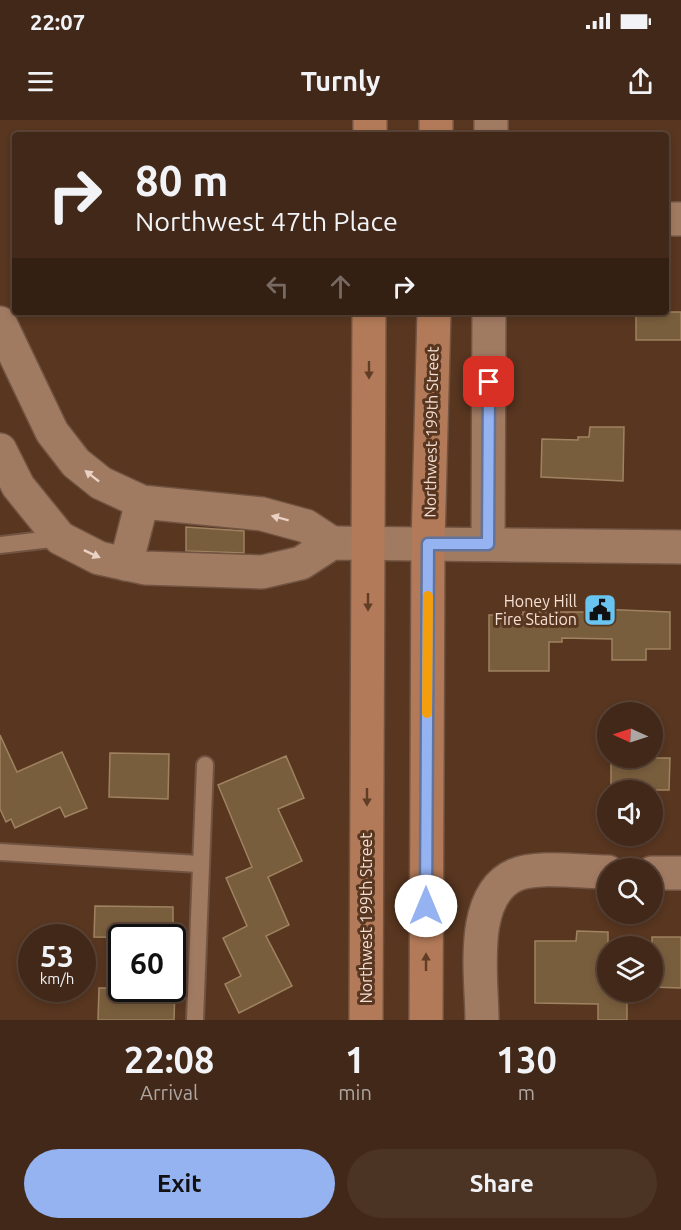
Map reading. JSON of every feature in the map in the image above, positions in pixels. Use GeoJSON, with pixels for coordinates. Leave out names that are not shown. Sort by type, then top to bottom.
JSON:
{"type":"FeatureCollection","features":[{"type":"Feature","properties":{"kind":"main road","name":"Northwest 199th Street"},"geometry":{"type":"LineString","coordinates":[[366,1020],[369,315]]}},
{"type":"Feature","properties":{"kind":"main road","name":"Northwest 199th Street"},"geometry":{"type":"LineString","coordinates":[[426,1020],[428,544],[434,315]]}},
{"type":"Feature","properties":{"kind":"street"},"geometry":{"type":"LineString","coordinates":[[488,544],[489,315]]}},
{"type":"Feature","properties":{"kind":"street"},"geometry":{"type":"LineString","coordinates":[[0,323],[52,432],[76,463],[102,483],[142,502],[262,514],[306,526],[332,543]]}},
{"type":"Feature","properties":{"kind":"street"},"geometry":{"type":"LineString","coordinates":[[0,450],[18,486],[60,538],[99,558],[145,568],[262,572],[301,563],[332,543],[681,547]]}},
{"type":"Feature","properties":{"kind":"street"},"geometry":{"type":"LineString","coordinates":[[126,564],[142,502]]}},
{"type":"Feature","properties":{"kind":"street"},"geometry":{"type":"LineString","coordinates":[[482,1020],[482,920],[495,890],[516,875],[543,871],[597,872]]}},
{"type":"Feature","properties":{"kind":"street"},"geometry":{"type":"LineString","coordinates":[[663,873],[681,873]]}},
{"type":"Feature","properties":{"kind":"lane"},"geometry":{"type":"LineString","coordinates":[[0,545],[60,538]]}},
{"type":"Feature","properties":{"kind":"lane"},"geometry":{"type":"LineString","coordinates":[[195,1020],[199,864],[205,765]]}},
{"type":"Feature","properties":{"kind":"lane"},"geometry":{"type":"LineString","coordinates":[[0,852],[199,864]]}},
{"type":"Feature","properties":{"kind":"building"},"geometry":{"type":"Polygon","coordinates":[[[669,312],[681,312],[681,340],[636,340],[636,315],[669,315],[669,312]]]}},
{"type":"Feature","properties":{"kind":"building"},"geometry":{"type":"Polygon","coordinates":[[[590,427],[624,427],[623,481],[541,477],[542,439],[578,440],[578,437],[589,437],[590,427]]]}},
{"type":"Feature","properties":{"kind":"building"},"geometry":{"type":"Polygon","coordinates":[[[186,527],[244,531],[244,553],[186,551],[186,527]]]}},
{"type":"Feature","properties":{"kind":"building"},"geometry":{"type":"Polygon","coordinates":[[[599,609],[670,612],[670,649],[646,649],[646,660],[612,660],[612,639],[562,638],[562,642],[549,642],[549,671],[489,671],[489,615],[523,615],[523,612],[599,612],[599,609]]]}},
{"type":"Feature","properties":{"kind":"building"},"geometry":{"type":"Polygon","coordinates":[[[0,735],[17,772],[62,752],[87,808],[65,817],[60,807],[15,828],[11,819],[6,822],[0,809],[0,735]]]}},
{"type":"Feature","properties":{"kind":"building"},"geometry":{"type":"Polygon","coordinates":[[[110,753],[169,754],[168,799],[109,797],[110,753]]]}},
{"type":"Feature","properties":{"kind":"building"},"geometry":{"type":"Polygon","coordinates":[[[286,756],[304,798],[278,809],[302,861],[268,877],[289,925],[266,936],[292,986],[239,1013],[225,984],[241,976],[223,938],[247,926],[226,878],[252,867],[218,785],[286,756]]]}},
{"type":"Feature","properties":{"kind":"building"},"geometry":{"type":"Polygon","coordinates":[[[663,758],[670,758],[669,790],[663,790],[663,780],[611,780],[611,768],[663,768],[663,758]]]}},
{"type":"Feature","properties":{"kind":"building"},"geometry":{"type":"Polygon","coordinates":[[[95,906],[173,907],[173,924],[108,924],[108,937],[96,937],[95,906]]]}},
{"type":"Feature","properties":{"kind":"building"},"geometry":{"type":"Polygon","coordinates":[[[577,931],[608,932],[608,936],[597,936],[597,1002],[627,1002],[627,1020],[598,1020],[598,1004],[535,1003],[535,941],[576,941],[577,931]]]}},
{"type":"Feature","properties":{"kind":"building"},"geometry":{"type":"Polygon","coordinates":[[[663,937],[681,937],[681,988],[663,987],[663,937]]]}},
{"type":"Feature","properties":{"kind":"building"},"geometry":{"type":"Polygon","coordinates":[[[99,988],[108,988],[108,1002],[175,1002],[174,1020],[98,1020],[99,988]]]}},
{"type":"Feature","properties":{"kind":"slow traffic"},"geometry":{"type":"LineString","coordinates":[[427,713],[428,596]]}},
{"type":"Feature","properties":{"kind":"place","name":"Honey Hill Fire Station"},"geometry":{"type":"Point","coordinates":[600,610]}},
{"type":"Feature","properties":{"kind":"route"},"geometry":{"type":"LineString","coordinates":[[426,906],[428,544],[488,544],[489,382]]}}]}
